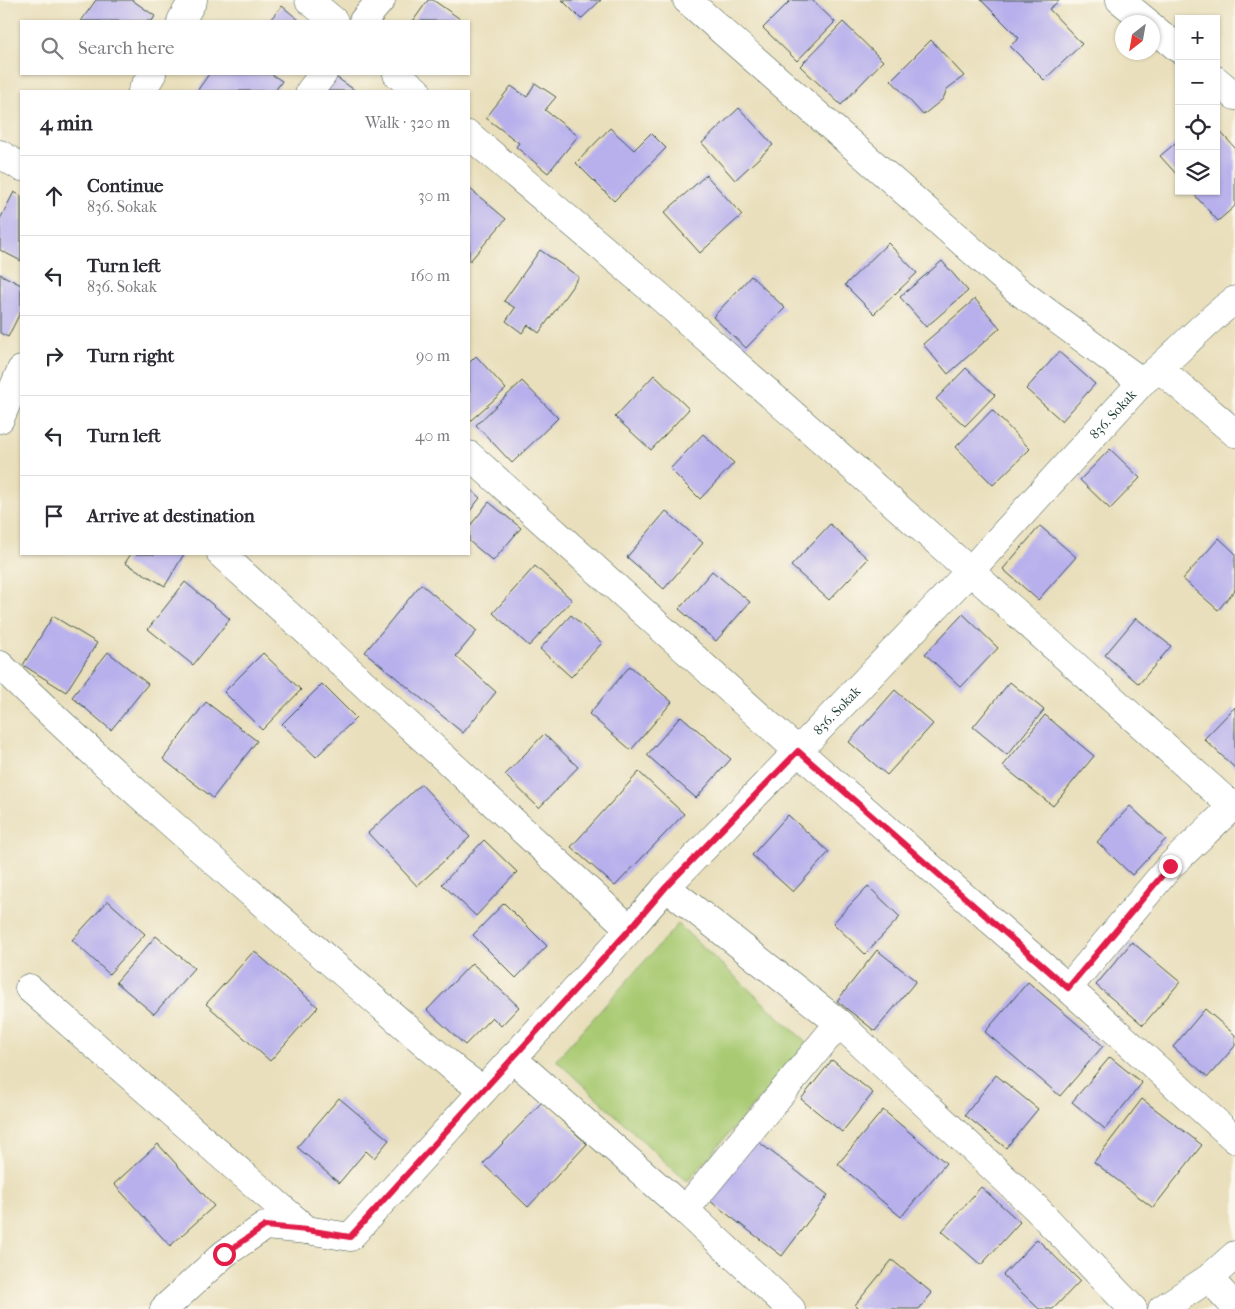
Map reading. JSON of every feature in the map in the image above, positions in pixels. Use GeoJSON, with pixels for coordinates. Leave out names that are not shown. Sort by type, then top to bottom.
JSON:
{"type":"FeatureCollection","features":[{"type":"Feature","properties":{"kind":"street"},"geometry":{"type":"LineString","coordinates":[[309,0],[333,20]]}},
{"type":"Feature","properties":{"kind":"street"},"geometry":{"type":"LineString","coordinates":[[364,20],[380,0]]}},
{"type":"Feature","properties":{"kind":"street"},"geometry":{"type":"LineString","coordinates":[[687,0],[1017,290],[1151,375],[1235,433]]}},
{"type":"Feature","properties":{"kind":"street"},"geometry":{"type":"LineString","coordinates":[[1120,0],[1138,15]]}},
{"type":"Feature","properties":{"kind":"street"},"geometry":{"type":"LineString","coordinates":[[1160,34],[1175,46]]}},
{"type":"Feature","properties":{"kind":"street"},"geometry":{"type":"LineString","coordinates":[[143,90],[151,75]]}},
{"type":"Feature","properties":{"kind":"street"},"geometry":{"type":"LineString","coordinates":[[311,90],[322,75]]}},
{"type":"Feature","properties":{"kind":"street"},"geometry":{"type":"LineString","coordinates":[[398,75],[416,90]]}},
{"type":"Feature","properties":{"kind":"street"},"geometry":{"type":"LineString","coordinates":[[1220,83],[1235,96]]}},
{"type":"Feature","properties":{"kind":"street"},"geometry":{"type":"LineString","coordinates":[[470,136],[658,294],[1234,807],[1170,866],[1068,988]]}},
{"type":"Feature","properties":{"kind":"street"},"geometry":{"type":"LineString","coordinates":[[0,154],[20,166]]}},
{"type":"Feature","properties":{"kind":"street","name":"836. Sokak"},"geometry":{"type":"LineString","coordinates":[[164,1309],[224,1254],[265,1226],[350,1237],[666,887],[970,571],[1151,375],[1221,310],[1235,300]]}},
{"type":"Feature","properties":{"kind":"street"},"geometry":{"type":"LineString","coordinates":[[0,418],[16,372]]}},
{"type":"Feature","properties":{"kind":"street"},"geometry":{"type":"LineString","coordinates":[[470,456],[798,751],[1068,988],[1235,1139]]}},
{"type":"Feature","properties":{"kind":"street"},"geometry":{"type":"LineString","coordinates":[[222,555],[630,929]]}},
{"type":"Feature","properties":{"kind":"street"},"geometry":{"type":"LineString","coordinates":[[0,665],[175,826],[458,1072],[483,1090]]}},
{"type":"Feature","properties":{"kind":"street"},"geometry":{"type":"LineString","coordinates":[[666,887],[840,1022],[1036,1208],[1133,1309]]}},
{"type":"Feature","properties":{"kind":"street"},"geometry":{"type":"LineString","coordinates":[[29,988],[307,1230]]}},
{"type":"Feature","properties":{"kind":"street"},"geometry":{"type":"LineString","coordinates":[[685,1210],[840,1022]]}},
{"type":"Feature","properties":{"kind":"street"},"geometry":{"type":"LineString","coordinates":[[512,1058],[685,1210],[791,1309]]}},
{"type":"Feature","properties":{"kind":"street"},"geometry":{"type":"LineString","coordinates":[[1162,1309],[1209,1278],[1235,1255]]}},
{"type":"Feature","properties":{"kind":"street"},"geometry":{"type":"LineString","coordinates":[[1209,1278],[1235,1307]]}},
{"type":"Feature","properties":{"kind":"green space"},"geometry":{"type":"Polygon","coordinates":[[[678,924],[807,1043],[687,1182],[556,1060],[678,924]]]}},
{"type":"Feature","properties":{"kind":"building"},"geometry":{"type":"Polygon","coordinates":[[[96,0],[132,0],[155,16],[153,20],[82,20],[96,0]]]}},
{"type":"Feature","properties":{"kind":"building"},"geometry":{"type":"Polygon","coordinates":[[[428,0],[433,0],[462,20],[414,20],[428,0]]]}},
{"type":"Feature","properties":{"kind":"building"},"geometry":{"type":"Polygon","coordinates":[[[562,0],[601,0],[581,19],[562,0]]]}},
{"type":"Feature","properties":{"kind":"building"},"geometry":{"type":"Polygon","coordinates":[[[791,0],[812,0],[835,22],[797,61],[763,28],[791,0]]]}},
{"type":"Feature","properties":{"kind":"building"},"geometry":{"type":"Polygon","coordinates":[[[981,0],[1060,0],[1049,9],[1082,44],[1044,80],[1010,46],[1019,38],[981,0]]]}},
{"type":"Feature","properties":{"kind":"building"},"geometry":{"type":"Polygon","coordinates":[[[282,6],[299,20],[270,20],[282,6]]]}},
{"type":"Feature","properties":{"kind":"building"},"geometry":{"type":"Polygon","coordinates":[[[843,22],[883,61],[841,105],[800,66],[843,22]]]}},
{"type":"Feature","properties":{"kind":"building"},"geometry":{"type":"Polygon","coordinates":[[[931,40],[964,76],[947,89],[943,99],[923,115],[891,80],[931,40]]]}},
{"type":"Feature","properties":{"kind":"building"},"geometry":{"type":"Polygon","coordinates":[[[208,75],[273,75],[282,81],[276,90],[198,90],[208,75]]]}},
{"type":"Feature","properties":{"kind":"building"},"geometry":{"type":"Polygon","coordinates":[[[336,77],[355,90],[327,90],[336,77]]]}},
{"type":"Feature","properties":{"kind":"building"},"geometry":{"type":"Polygon","coordinates":[[[535,83],[556,97],[545,110],[578,136],[548,173],[516,147],[519,143],[486,118],[511,86],[527,97],[535,83]]]}},
{"type":"Feature","properties":{"kind":"building"},"geometry":{"type":"Polygon","coordinates":[[[739,108],[773,145],[735,180],[702,143],[739,108]]]}},
{"type":"Feature","properties":{"kind":"building"},"geometry":{"type":"Polygon","coordinates":[[[610,128],[634,150],[651,133],[666,148],[614,201],[576,163],[610,128]]]}},
{"type":"Feature","properties":{"kind":"building"},"geometry":{"type":"Polygon","coordinates":[[[1220,131],[1235,148],[1235,206],[1218,221],[1195,195],[1220,195],[1220,131]]]}},
{"type":"Feature","properties":{"kind":"building"},"geometry":{"type":"Polygon","coordinates":[[[1175,143],[1175,173],[1160,156],[1175,143]]]}},
{"type":"Feature","properties":{"kind":"building"},"geometry":{"type":"Polygon","coordinates":[[[706,175],[742,215],[700,253],[664,213],[706,175]]]}},
{"type":"Feature","properties":{"kind":"building"},"geometry":{"type":"Polygon","coordinates":[[[470,189],[506,219],[470,261],[470,189]]]}},
{"type":"Feature","properties":{"kind":"building"},"geometry":{"type":"Polygon","coordinates":[[[14,192],[20,195],[20,260],[0,250],[0,219],[14,192]]]}},
{"type":"Feature","properties":{"kind":"building"},"geometry":{"type":"Polygon","coordinates":[[[888,243],[917,273],[874,314],[845,285],[888,243]]]}},
{"type":"Feature","properties":{"kind":"building"},"geometry":{"type":"Polygon","coordinates":[[[540,250],[579,277],[539,333],[528,325],[522,333],[506,321],[515,308],[504,301],[540,250]]]}},
{"type":"Feature","properties":{"kind":"building"},"geometry":{"type":"Polygon","coordinates":[[[942,261],[968,291],[926,327],[900,297],[942,261]]]}},
{"type":"Feature","properties":{"kind":"building"},"geometry":{"type":"Polygon","coordinates":[[[0,274],[20,284],[20,313],[8,337],[0,333],[0,274]]]}},
{"type":"Feature","properties":{"kind":"building"},"geometry":{"type":"Polygon","coordinates":[[[751,276],[785,308],[746,348],[713,317],[751,276]]]}},
{"type":"Feature","properties":{"kind":"building"},"geometry":{"type":"Polygon","coordinates":[[[975,299],[1000,328],[948,374],[923,344],[975,299]]]}},
{"type":"Feature","properties":{"kind":"building"},"geometry":{"type":"Polygon","coordinates":[[[1059,352],[1095,384],[1062,421],[1026,389],[1059,352]]]}},
{"type":"Feature","properties":{"kind":"building"},"geometry":{"type":"Polygon","coordinates":[[[476,356],[506,389],[470,421],[470,362],[476,356]]]}},
{"type":"Feature","properties":{"kind":"building"},"geometry":{"type":"Polygon","coordinates":[[[966,368],[995,395],[965,426],[936,399],[966,368]]]}},
{"type":"Feature","properties":{"kind":"building"},"geometry":{"type":"Polygon","coordinates":[[[654,375],[689,409],[651,450],[615,417],[654,375]]]}},
{"type":"Feature","properties":{"kind":"building"},"geometry":{"type":"Polygon","coordinates":[[[522,381],[558,418],[512,463],[476,425],[522,381]]]}},
{"type":"Feature","properties":{"kind":"building"},"geometry":{"type":"Polygon","coordinates":[[[992,410],[1030,449],[993,485],[956,447],[992,410]]]}},
{"type":"Feature","properties":{"kind":"building"},"geometry":{"type":"Polygon","coordinates":[[[703,434],[734,463],[700,499],[670,469],[703,434]]]}},
{"type":"Feature","properties":{"kind":"building"},"geometry":{"type":"Polygon","coordinates":[[[1110,449],[1140,478],[1110,509],[1080,480],[1110,449]]]}},
{"type":"Feature","properties":{"kind":"building"},"geometry":{"type":"Polygon","coordinates":[[[470,489],[480,498],[470,511],[470,489]]]}},
{"type":"Feature","properties":{"kind":"building"},"geometry":{"type":"Polygon","coordinates":[[[489,502],[521,528],[493,561],[470,542],[470,526],[489,502]]]}},
{"type":"Feature","properties":{"kind":"building"},"geometry":{"type":"Polygon","coordinates":[[[666,511],[703,543],[664,589],[627,557],[666,511]]]}},
{"type":"Feature","properties":{"kind":"building"},"geometry":{"type":"Polygon","coordinates":[[[830,524],[868,559],[829,600],[791,566],[830,524]]]}},
{"type":"Feature","properties":{"kind":"building"},"geometry":{"type":"Polygon","coordinates":[[[1040,526],[1076,557],[1038,600],[1003,569],[1040,526]]]}},
{"type":"Feature","properties":{"kind":"building"},"geometry":{"type":"Polygon","coordinates":[[[1219,538],[1235,553],[1235,590],[1218,610],[1183,579],[1219,538]]]}},
{"type":"Feature","properties":{"kind":"building"},"geometry":{"type":"Polygon","coordinates":[[[130,555],[183,555],[165,586],[125,563],[130,555]]]}},
{"type":"Feature","properties":{"kind":"building"},"geometry":{"type":"Polygon","coordinates":[[[535,566],[572,600],[529,646],[493,613],[535,566]]]}},
{"type":"Feature","properties":{"kind":"building"},"geometry":{"type":"Polygon","coordinates":[[[712,571],[750,602],[716,641],[679,609],[712,571]]]}},
{"type":"Feature","properties":{"kind":"building"},"geometry":{"type":"Polygon","coordinates":[[[185,582],[230,619],[193,665],[148,629],[185,582]]]}},
{"type":"Feature","properties":{"kind":"building"},"geometry":{"type":"Polygon","coordinates":[[[421,584],[477,631],[456,656],[496,692],[463,733],[365,652],[421,584]]]}},
{"type":"Feature","properties":{"kind":"building"},"geometry":{"type":"Polygon","coordinates":[[[963,614],[998,648],[961,687],[925,654],[963,614]]]}},
{"type":"Feature","properties":{"kind":"building"},"geometry":{"type":"Polygon","coordinates":[[[571,615],[602,643],[571,677],[540,649],[571,615]]]}},
{"type":"Feature","properties":{"kind":"building"},"geometry":{"type":"Polygon","coordinates":[[[53,616],[97,643],[66,692],[23,665],[53,616]]]}},
{"type":"Feature","properties":{"kind":"building"},"geometry":{"type":"Polygon","coordinates":[[[1136,618],[1171,646],[1139,684],[1105,655],[1136,618]]]}},
{"type":"Feature","properties":{"kind":"building"},"geometry":{"type":"Polygon","coordinates":[[[108,652],[148,684],[111,730],[72,697],[108,652]]]}},
{"type":"Feature","properties":{"kind":"building"},"geometry":{"type":"Polygon","coordinates":[[[263,653],[301,690],[262,730],[224,692],[263,653]]]}},
{"type":"Feature","properties":{"kind":"building"},"geometry":{"type":"Polygon","coordinates":[[[630,666],[672,702],[631,750],[589,714],[630,666]]]}},
{"type":"Feature","properties":{"kind":"building"},"geometry":{"type":"Polygon","coordinates":[[[1010,682],[1044,710],[1007,755],[973,727],[1010,682]]]}},
{"type":"Feature","properties":{"kind":"building"},"geometry":{"type":"Polygon","coordinates":[[[322,684],[356,718],[316,757],[282,724],[322,684]]]}},
{"type":"Feature","properties":{"kind":"building"},"geometry":{"type":"Polygon","coordinates":[[[895,690],[933,724],[887,775],[849,742],[895,690]]]}},
{"type":"Feature","properties":{"kind":"building"},"geometry":{"type":"Polygon","coordinates":[[[206,702],[257,741],[213,798],[163,759],[206,702]]]}},
{"type":"Feature","properties":{"kind":"building"},"geometry":{"type":"Polygon","coordinates":[[[1235,707],[1235,768],[1204,739],[1235,707]]]}},
{"type":"Feature","properties":{"kind":"building"},"geometry":{"type":"Polygon","coordinates":[[[1045,715],[1094,756],[1053,806],[1003,766],[1045,715]]]}},
{"type":"Feature","properties":{"kind":"building"},"geometry":{"type":"Polygon","coordinates":[[[681,716],[731,759],[696,798],[647,755],[681,716]]]}},
{"type":"Feature","properties":{"kind":"building"},"geometry":{"type":"Polygon","coordinates":[[[544,734],[578,767],[539,808],[505,775],[544,734]]]}},
{"type":"Feature","properties":{"kind":"building"},"geometry":{"type":"Polygon","coordinates":[[[639,772],[684,814],[615,886],[571,847],[639,772]]]}},
{"type":"Feature","properties":{"kind":"building"},"geometry":{"type":"Polygon","coordinates":[[[421,784],[470,837],[417,886],[368,833],[421,784]]]}},
{"type":"Feature","properties":{"kind":"building"},"geometry":{"type":"Polygon","coordinates":[[[1130,806],[1166,839],[1132,875],[1097,842],[1130,806]]]}},
{"type":"Feature","properties":{"kind":"building"},"geometry":{"type":"Polygon","coordinates":[[[788,815],[829,852],[793,892],[752,855],[788,815]]]}},
{"type":"Feature","properties":{"kind":"building"},"geometry":{"type":"Polygon","coordinates":[[[484,840],[517,872],[476,916],[442,884],[484,840]]]}},
{"type":"Feature","properties":{"kind":"building"},"geometry":{"type":"Polygon","coordinates":[[[868,886],[900,917],[865,954],[833,923],[868,886]]]}},
{"type":"Feature","properties":{"kind":"building"},"geometry":{"type":"Polygon","coordinates":[[[108,901],[145,934],[109,974],[72,940],[108,901]]]}},
{"type":"Feature","properties":{"kind":"building"},"geometry":{"type":"Polygon","coordinates":[[[504,903],[547,946],[516,978],[473,935],[504,903]]]}},
{"type":"Feature","properties":{"kind":"building"},"geometry":{"type":"Polygon","coordinates":[[[156,936],[194,968],[154,1014],[116,982],[156,936]]]}},
{"type":"Feature","properties":{"kind":"building"},"geometry":{"type":"Polygon","coordinates":[[[1132,942],[1180,982],[1143,1025],[1096,985],[1132,942]]]}},
{"type":"Feature","properties":{"kind":"building"},"geometry":{"type":"Polygon","coordinates":[[[877,950],[916,981],[875,1031],[837,1001],[877,950]]]}},
{"type":"Feature","properties":{"kind":"building"},"geometry":{"type":"Polygon","coordinates":[[[254,951],[318,1007],[270,1061],[206,1004],[254,951]]]}},
{"type":"Feature","properties":{"kind":"building"},"geometry":{"type":"Polygon","coordinates":[[[472,963],[519,1007],[501,1026],[492,1017],[465,1045],[427,1010],[472,963]]]}},
{"type":"Feature","properties":{"kind":"building"},"geometry":{"type":"Polygon","coordinates":[[[1028,982],[1103,1046],[1060,1096],[985,1032],[1028,982]]]}},
{"type":"Feature","properties":{"kind":"building"},"geometry":{"type":"Polygon","coordinates":[[[1205,1009],[1235,1035],[1235,1046],[1208,1077],[1173,1047],[1205,1009]]]}},
{"type":"Feature","properties":{"kind":"building"},"geometry":{"type":"Polygon","coordinates":[[[1110,1057],[1142,1083],[1105,1129],[1072,1102],[1110,1057]]]}},
{"type":"Feature","properties":{"kind":"building"},"geometry":{"type":"Polygon","coordinates":[[[832,1060],[873,1093],[842,1132],[801,1099],[832,1060]]]}},
{"type":"Feature","properties":{"kind":"building"},"geometry":{"type":"Polygon","coordinates":[[[996,1075],[1038,1109],[1006,1148],[965,1115],[996,1075]]]}},
{"type":"Feature","properties":{"kind":"building"},"geometry":{"type":"Polygon","coordinates":[[[339,1098],[389,1140],[374,1158],[366,1151],[339,1183],[297,1147],[339,1098]]]}},
{"type":"Feature","properties":{"kind":"building"},"geometry":{"type":"Polygon","coordinates":[[[1142,1099],[1202,1145],[1153,1208],[1094,1162],[1142,1099]]]}},
{"type":"Feature","properties":{"kind":"building"},"geometry":{"type":"Polygon","coordinates":[[[542,1102],[587,1144],[528,1207],[483,1164],[542,1102]]]}},
{"type":"Feature","properties":{"kind":"building"},"geometry":{"type":"Polygon","coordinates":[[[883,1110],[946,1163],[901,1217],[838,1164],[883,1110]]]}},
{"type":"Feature","properties":{"kind":"building"},"geometry":{"type":"Polygon","coordinates":[[[756,1140],[828,1195],[782,1256],[710,1201],[756,1140]]]}},
{"type":"Feature","properties":{"kind":"building"},"geometry":{"type":"Polygon","coordinates":[[[158,1144],[214,1206],[170,1246],[114,1184],[158,1144]]]}},
{"type":"Feature","properties":{"kind":"building"},"geometry":{"type":"Polygon","coordinates":[[[981,1187],[1020,1222],[981,1265],[942,1231],[981,1187]]]}},
{"type":"Feature","properties":{"kind":"building"},"geometry":{"type":"Polygon","coordinates":[[[1037,1239],[1080,1281],[1053,1309],[1039,1309],[1003,1275],[1037,1239]]]}},
{"type":"Feature","properties":{"kind":"building"},"geometry":{"type":"Polygon","coordinates":[[[892,1260],[932,1293],[919,1309],[859,1309],[855,1305],[892,1260]]]}},
{"type":"Feature","properties":{"kind":"route"},"geometry":{"type":"LineString","coordinates":[[224,1254],[265,1226],[350,1237],[666,887],[798,751],[1068,988],[1170,866]]}}]}
